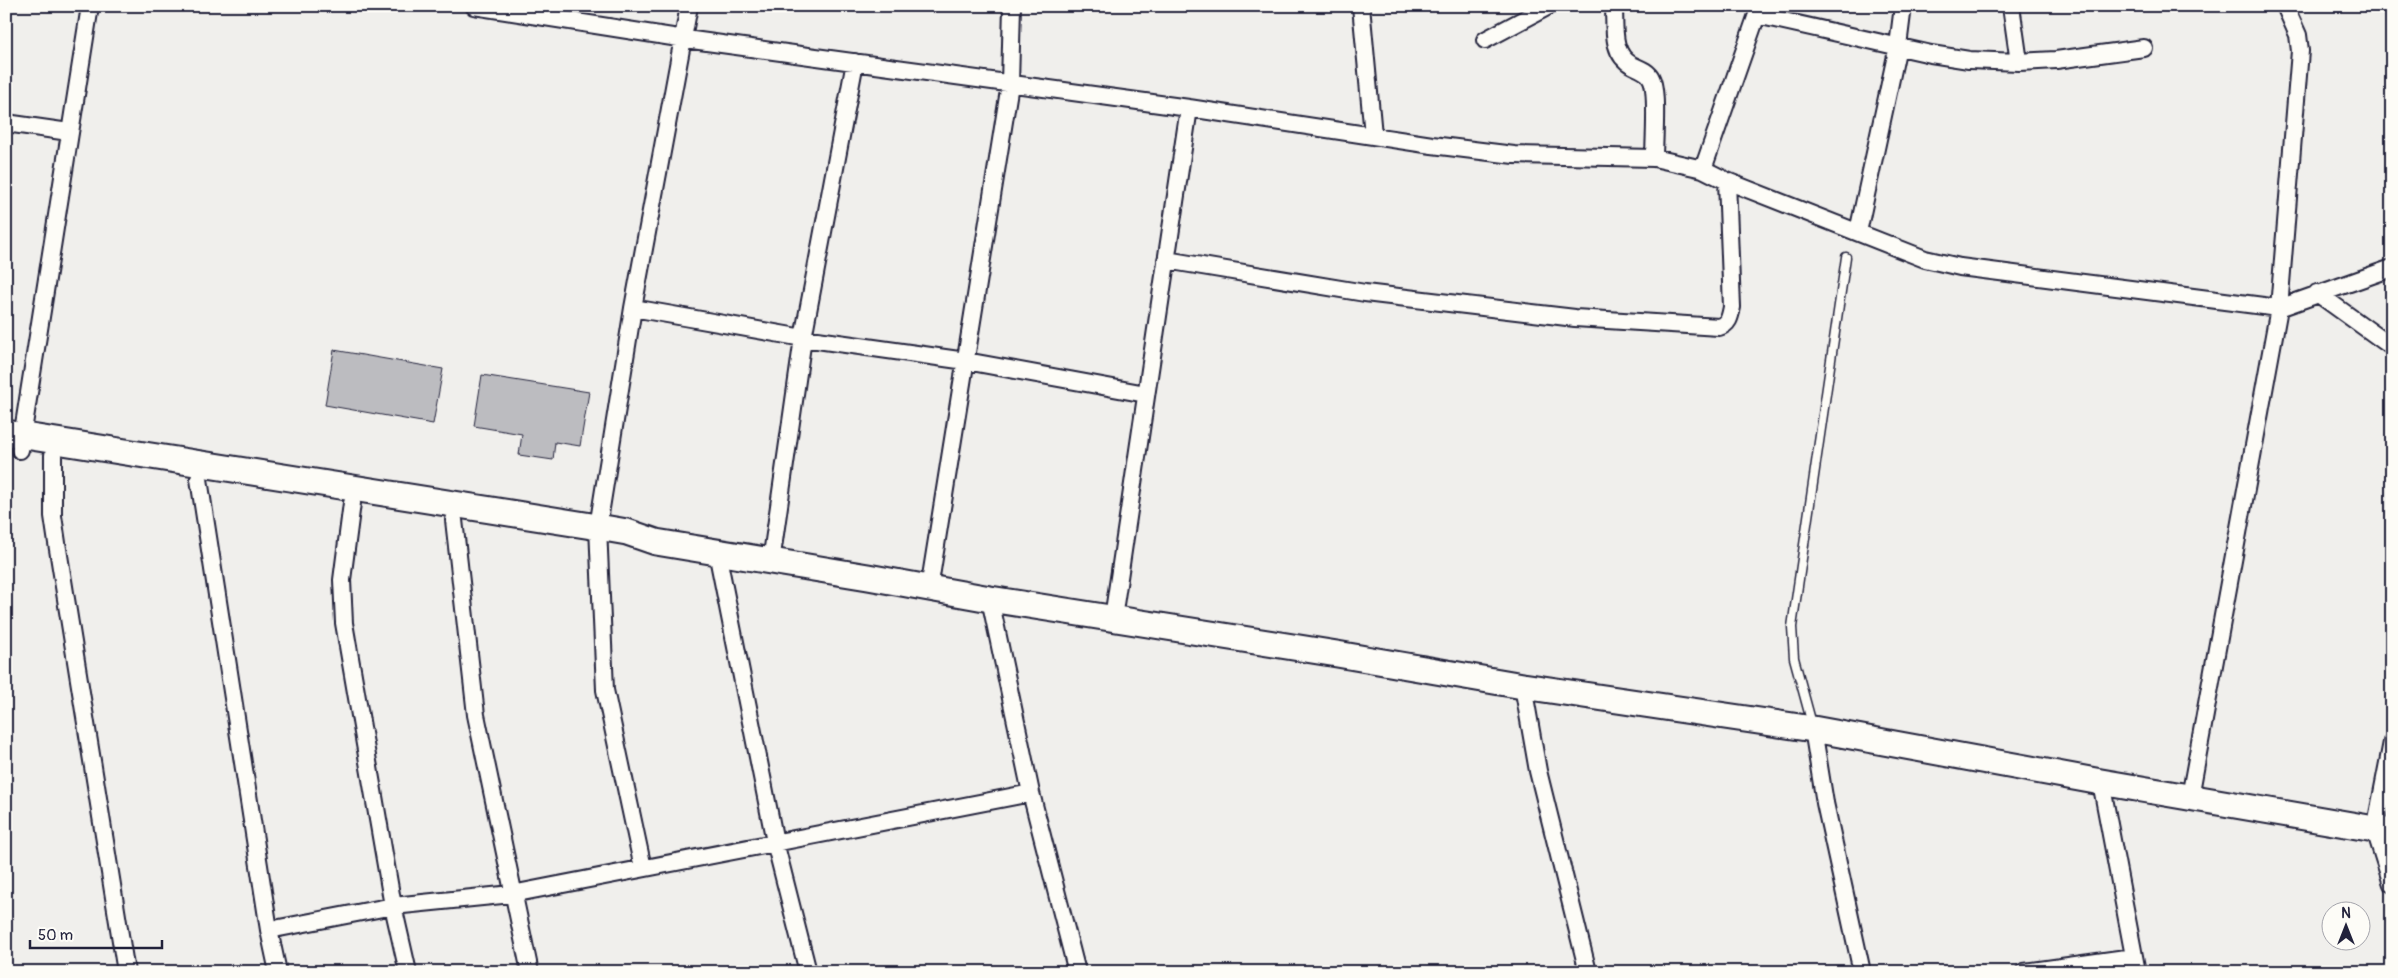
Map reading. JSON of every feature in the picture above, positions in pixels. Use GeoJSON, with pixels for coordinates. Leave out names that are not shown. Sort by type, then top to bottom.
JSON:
{"type":"FeatureCollection","features":[{"type":"Feature","properties":{"kind":"main road"},"geometry":{"type":"LineString","coordinates":[[14,442],[53,455],[199,480],[454,520],[598,536]]}},
{"type":"Feature","properties":{"kind":"main road"},"geometry":{"type":"LineString","coordinates":[[14,442],[598,536],[625,547],[656,542],[868,577],[990,600],[1113,618],[1523,686],[1813,729],[2101,782],[2384,831]]}},
{"type":"Feature","properties":{"kind":"street"},"geometry":{"type":"LineString","coordinates":[[14,442],[90,6]]}},
{"type":"Feature","properties":{"kind":"street"},"geometry":{"type":"LineString","coordinates":[[474,6],[684,39],[1189,108],[1514,155],[1654,158],[1704,169],[1727,181],[1925,259],[1960,267],[2279,308],[2392,268]]}},
{"type":"Feature","properties":{"kind":"street"},"geometry":{"type":"LineString","coordinates":[[643,868],[604,690],[598,536],[633,308],[689,6]]}},
{"type":"Feature","properties":{"kind":"street"},"geometry":{"type":"LineString","coordinates":[[930,589],[1010,84],[1012,6]]}},
{"type":"Feature","properties":{"kind":"street"},"geometry":{"type":"LineString","coordinates":[[1361,6],[1373,135]]}},
{"type":"Feature","properties":{"kind":"street"},"geometry":{"type":"LineString","coordinates":[[1485,40],[1524,12],[1549,6]]}},
{"type":"Feature","properties":{"kind":"street"},"geometry":{"type":"LineString","coordinates":[[1614,6],[1616,48],[1620,56],[1629,64],[1648,74],[1654,85],[1654,158]]}},
{"type":"Feature","properties":{"kind":"street"},"geometry":{"type":"LineString","coordinates":[[1858,232],[1898,46],[1903,6]]}},
{"type":"Feature","properties":{"kind":"street"},"geometry":{"type":"LineString","coordinates":[[2011,6],[2019,62]]}},
{"type":"Feature","properties":{"kind":"street"},"geometry":{"type":"LineString","coordinates":[[2190,797],[2279,308],[2300,51],[2298,35],[2285,6]]}},
{"type":"Feature","properties":{"kind":"street"},"geometry":{"type":"LineString","coordinates":[[1704,169],[1759,11],[1898,46],[1969,60],[2019,62],[2056,60],[2144,48]]}},
{"type":"Feature","properties":{"kind":"street"},"geometry":{"type":"LineString","coordinates":[[771,562],[803,338],[855,62]]}},
{"type":"Feature","properties":{"kind":"street"},"geometry":{"type":"LineString","coordinates":[[1113,618],[1189,108]]}},
{"type":"Feature","properties":{"kind":"street"},"geometry":{"type":"LineString","coordinates":[[6,123],[69,132]]}},
{"type":"Feature","properties":{"kind":"street"},"geometry":{"type":"LineString","coordinates":[[1166,260],[1365,293],[1574,318],[1719,327],[1725,326],[1730,318],[1732,307],[1727,181]]}},
{"type":"Feature","properties":{"kind":"street"},"geometry":{"type":"LineString","coordinates":[[2317,293],[2392,347]]}},
{"type":"Feature","properties":{"kind":"street"},"geometry":{"type":"LineString","coordinates":[[633,308],[803,338],[966,361],[1146,394]]}},
{"type":"Feature","properties":{"kind":"street"},"geometry":{"type":"LineString","coordinates":[[53,455],[53,516],[58,552],[126,972]]}},
{"type":"Feature","properties":{"kind":"street"},"geometry":{"type":"LineString","coordinates":[[199,480],[269,930],[278,972]]}},
{"type":"Feature","properties":{"kind":"street"},"geometry":{"type":"LineString","coordinates":[[352,503],[341,600],[393,906],[408,972]]}},
{"type":"Feature","properties":{"kind":"street"},"geometry":{"type":"LineString","coordinates":[[454,520],[476,715],[512,894],[530,972]]}},
{"type":"Feature","properties":{"kind":"street"},"geometry":{"type":"LineString","coordinates":[[717,552],[775,842],[808,972]]}},
{"type":"Feature","properties":{"kind":"street"},"geometry":{"type":"LineString","coordinates":[[990,600],[1031,793],[1078,972]]}},
{"type":"Feature","properties":{"kind":"street"},"geometry":{"type":"LineString","coordinates":[[1523,686],[1538,771],[1588,972]]}},
{"type":"Feature","properties":{"kind":"street"},"geometry":{"type":"LineString","coordinates":[[1813,729],[1827,812],[1862,972]]}},
{"type":"Feature","properties":{"kind":"street"},"geometry":{"type":"LineString","coordinates":[[2392,742],[2384,831],[2392,884]]}},
{"type":"Feature","properties":{"kind":"street"},"geometry":{"type":"LineString","coordinates":[[2024,972],[2135,964],[2101,782]]}},
{"type":"Feature","properties":{"kind":"street"},"geometry":{"type":"LineString","coordinates":[[269,930],[393,906],[512,894],[1031,793]]}},
{"type":"Feature","properties":{"kind":"lane"},"geometry":{"type":"LineString","coordinates":[[1813,729],[1794,658],[1792,627],[1846,257]]}},
{"type":"Feature","properties":{"kind":"building"},"geometry":{"type":"Polygon","coordinates":[[[334,350],[443,369],[433,424],[325,405],[334,350]]]}},
{"type":"Feature","properties":{"kind":"building"},"geometry":{"type":"Polygon","coordinates":[[[482,375],[589,392],[580,446],[555,442],[553,460],[519,455],[522,434],[474,426],[482,375]]]}}]}
